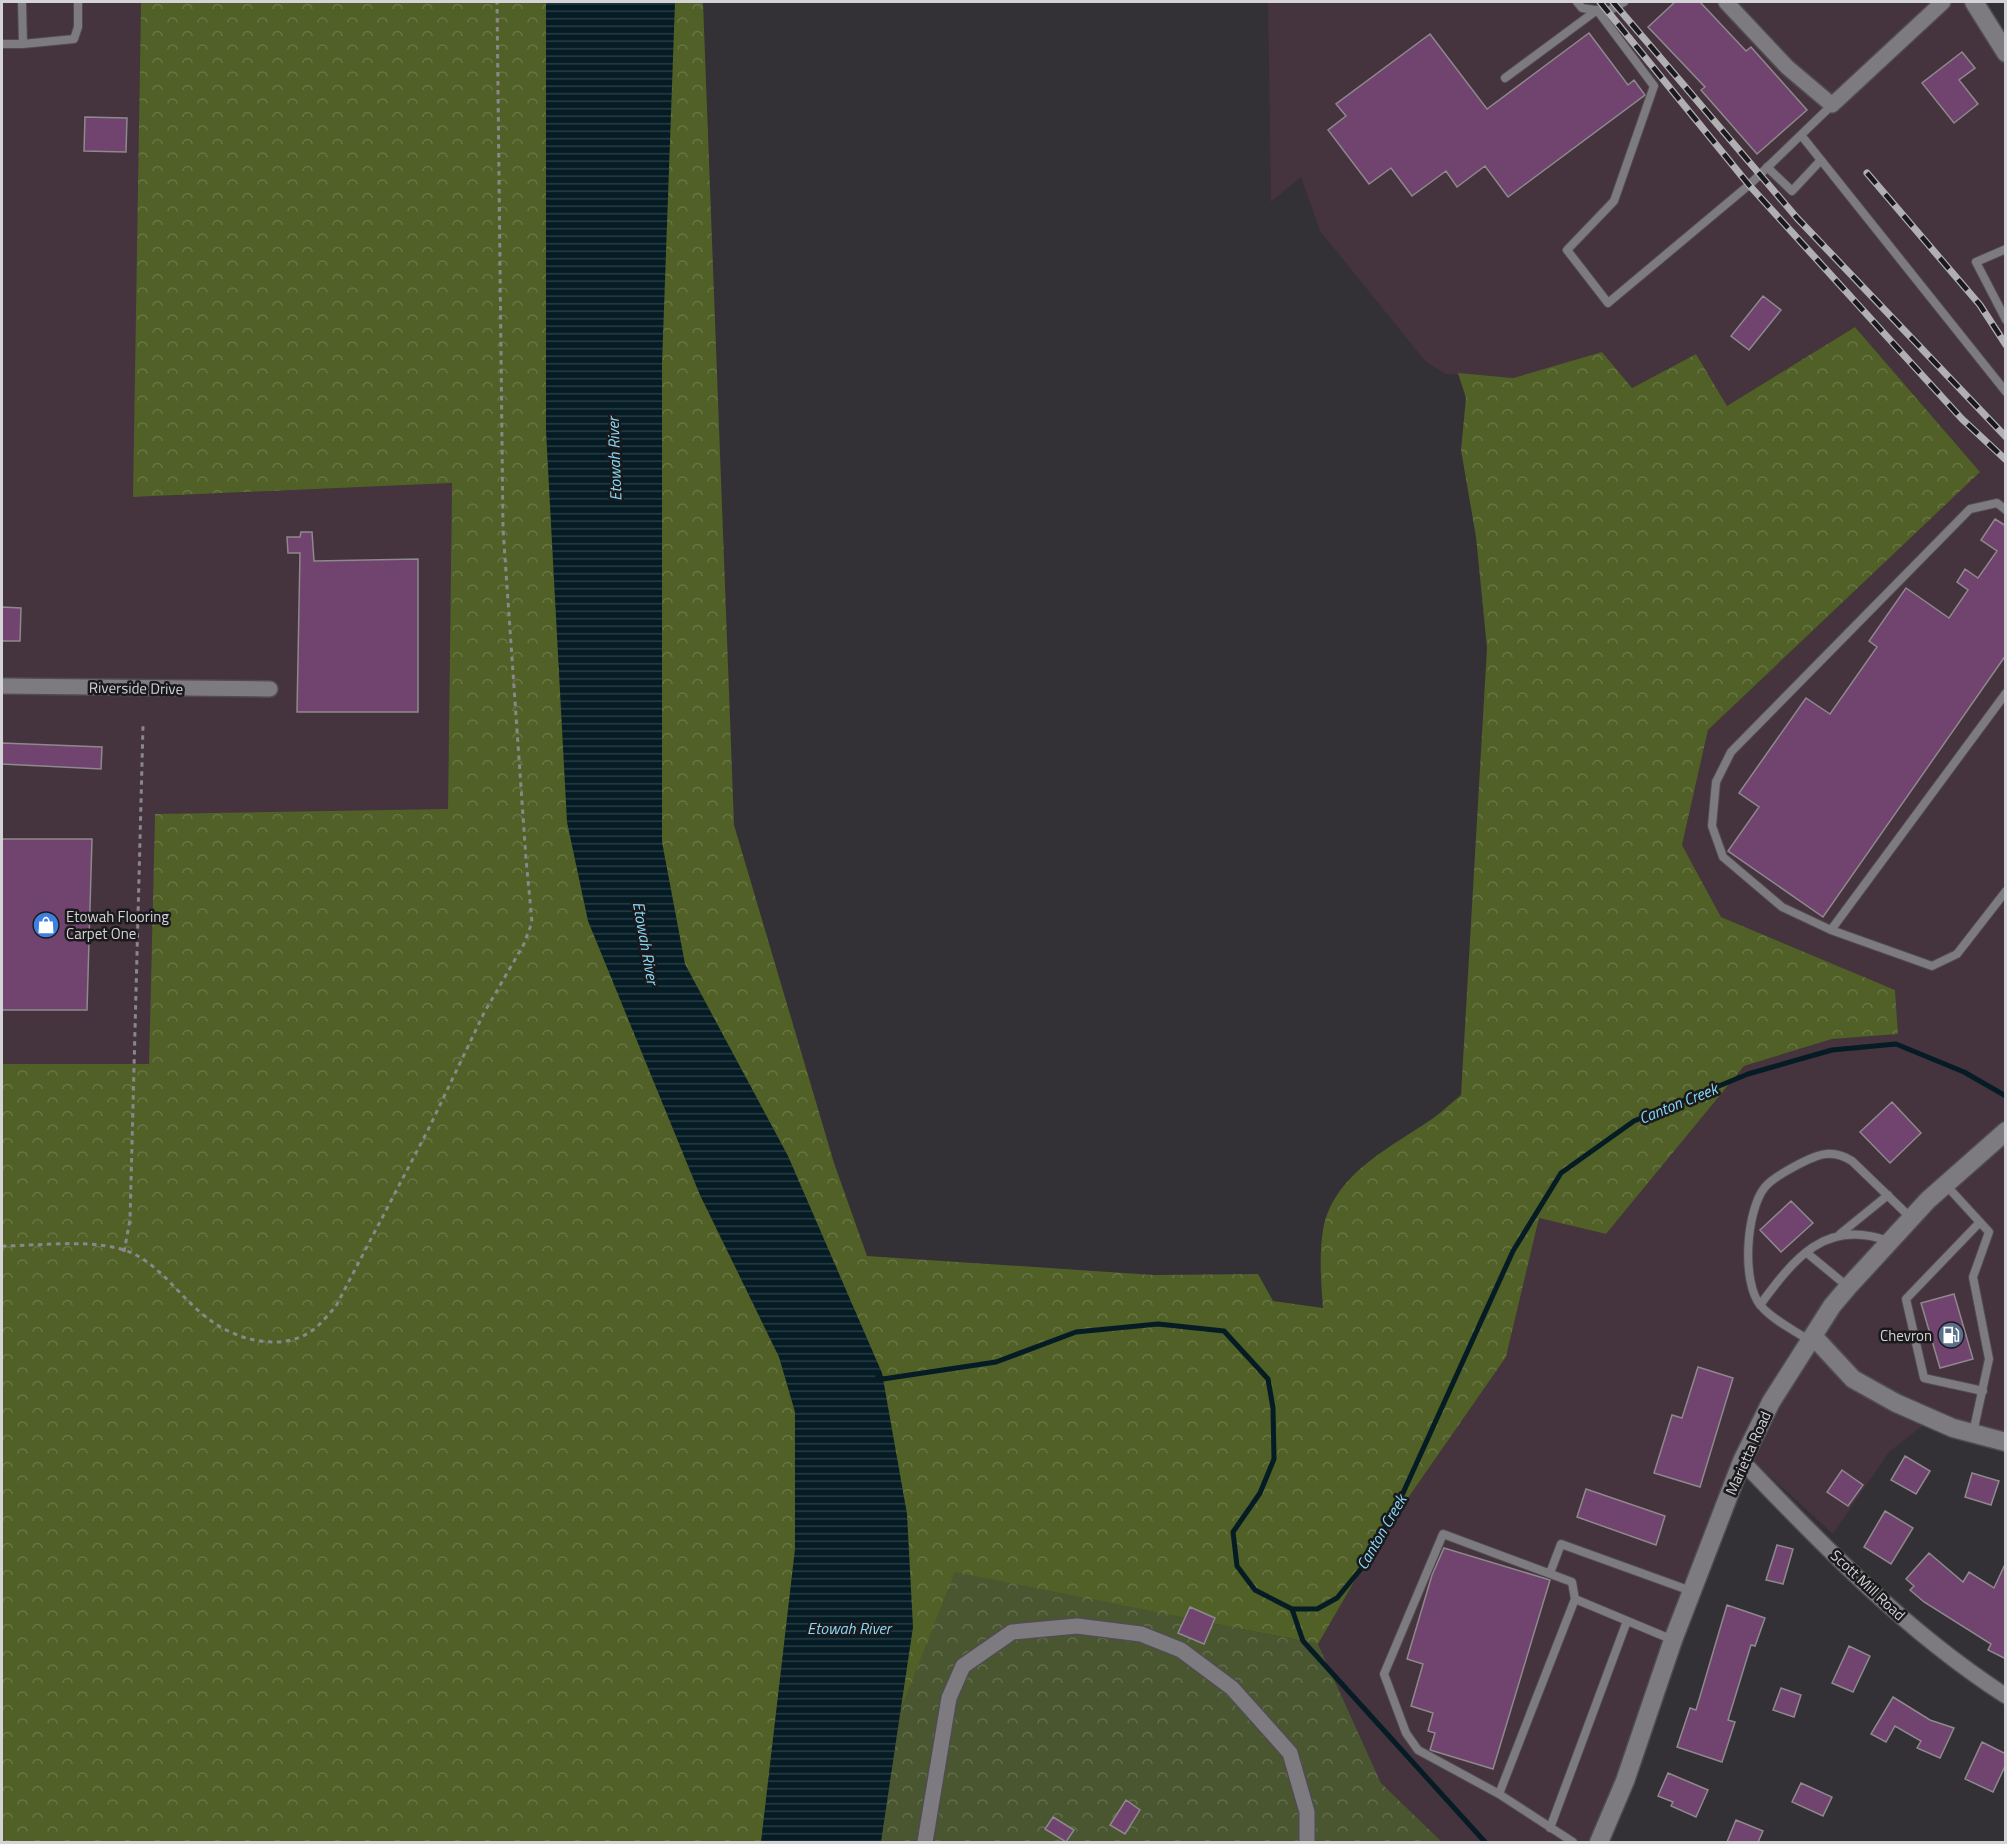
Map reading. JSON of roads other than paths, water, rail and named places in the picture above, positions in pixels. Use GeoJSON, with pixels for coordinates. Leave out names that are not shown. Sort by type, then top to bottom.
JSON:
{"type":"FeatureCollection","features":[{"type":"Feature","properties":{"kind":"street"},"geometry":{"type":"LineString","coordinates":[[1726,2],[1787,67],[1832,105],[1943,2]]}},
{"type":"Feature","properties":{"kind":"street"},"geometry":{"type":"LineString","coordinates":[[1974,2],[2006,52]]}},
{"type":"Feature","properties":{"kind":"street","name":"Riverside Drive"},"geometry":{"type":"LineString","coordinates":[[2,686],[270,689]]}},
{"type":"Feature","properties":{"kind":"street","name":"Marietta Road"},"geometry":{"type":"LineString","coordinates":[[1599,1842],[1624,1781],[1673,1640],[1742,1461],[1771,1402],[1832,1306],[1848,1287],[1945,1184],[2006,1131]]}},
{"type":"Feature","properties":{"kind":"street"},"geometry":{"type":"LineString","coordinates":[[1813,1339],[1853,1379],[1896,1403],[1953,1428],[2006,1442]]}},
{"type":"Feature","properties":{"kind":"street","name":"Scott Mill Road"},"geometry":{"type":"LineString","coordinates":[[1742,1461],[1897,1613],[1962,1668],[2006,1696]]}},
{"type":"Feature","properties":{"kind":"street"},"geometry":{"type":"LineString","coordinates":[[925,1842],[949,1698],[963,1666],[1012,1632],[1077,1626],[1141,1634],[1181,1650],[1232,1688],[1290,1753],[1307,1812],[1307,1842]]}},
{"type":"Feature","properties":{"kind":"lane"},"geometry":{"type":"LineString","coordinates":[[22,2],[23,44]]}},
{"type":"Feature","properties":{"kind":"lane"},"geometry":{"type":"LineString","coordinates":[[2,44],[74,39],[78,27],[78,2]]}},
{"type":"Feature","properties":{"kind":"lane"},"geometry":{"type":"LineString","coordinates":[[1577,2],[1582,8],[1607,12],[1624,2]]}},
{"type":"Feature","properties":{"kind":"lane"},"geometry":{"type":"LineString","coordinates":[[1505,78],[1597,10]]}},
{"type":"Feature","properties":{"kind":"lane"},"geometry":{"type":"LineString","coordinates":[[1597,10],[1654,86],[1614,201],[1567,250],[1608,303],[1767,167],[1832,105]]}},
{"type":"Feature","properties":{"kind":"lane"},"geometry":{"type":"LineString","coordinates":[[1801,135],[2006,392]]}},
{"type":"Feature","properties":{"kind":"lane"},"geometry":{"type":"LineString","coordinates":[[1767,167],[1792,191],[1821,160]]}},
{"type":"Feature","properties":{"kind":"lane"},"geometry":{"type":"LineString","coordinates":[[2006,249],[1976,262],[2006,320]]}},
{"type":"Feature","properties":{"kind":"lane"},"geometry":{"type":"LineString","coordinates":[[2006,510],[1996,503],[1970,509],[1731,752],[1716,782],[1712,826],[1723,857],[1782,907],[1831,930],[1932,966],[1957,954],[2006,891]]}},
{"type":"Feature","properties":{"kind":"lane"},"geometry":{"type":"LineString","coordinates":[[1831,930],[2006,693]]}},
{"type":"Feature","properties":{"kind":"lane"},"geometry":{"type":"LineString","coordinates":[[1813,1339],[1775,1318],[1760,1305],[1750,1286],[1748,1265],[1756,1204],[1765,1187],[1780,1175],[1824,1154],[1841,1155],[1852,1161],[1911,1218]]}},
{"type":"Feature","properties":{"kind":"lane"},"geometry":{"type":"LineString","coordinates":[[1945,1184],[1989,1232],[1973,1276],[1989,1359],[1973,1433]]}},
{"type":"Feature","properties":{"kind":"lane"},"geometry":{"type":"LineString","coordinates":[[1760,1305],[1807,1252],[1840,1234],[1888,1196]]}},
{"type":"Feature","properties":{"kind":"lane"},"geometry":{"type":"LineString","coordinates":[[1980,1222],[1906,1299],[1924,1378],[1983,1391]]}},
{"type":"Feature","properties":{"kind":"lane"},"geometry":{"type":"LineString","coordinates":[[1840,1234],[1873,1236],[1888,1242]]}},
{"type":"Feature","properties":{"kind":"lane"},"geometry":{"type":"LineString","coordinates":[[1807,1252],[1848,1287]]}},
{"type":"Feature","properties":{"kind":"lane"},"geometry":{"type":"LineString","coordinates":[[1499,1794],[1575,1599],[1572,1582],[1443,1534],[1384,1674],[1406,1733],[1418,1750],[1499,1794],[1573,1842]]}},
{"type":"Feature","properties":{"kind":"lane"},"geometry":{"type":"LineString","coordinates":[[1550,1573],[1561,1544],[1692,1592]]}},
{"type":"Feature","properties":{"kind":"lane"},"geometry":{"type":"LineString","coordinates":[[1575,1599],[1673,1640]]}},
{"type":"Feature","properties":{"kind":"lane"},"geometry":{"type":"LineString","coordinates":[[1550,1828],[1627,1621]]}},
{"type":"Feature","properties":{"kind":"water","name":"Etowah River"},"geometry":{"type":"Polygon","coordinates":[[[546,2],[675,2],[662,364],[662,842],[685,964],[788,1156],[882,1373],[907,1514],[913,1627],[881,1842],[761,1842],[795,1549],[795,1412],[779,1357],[700,1195],[588,921],[567,822],[546,431],[546,2]]]}},
{"type":"Feature","properties":{"kind":"waterway","name":"Canton Creek"},"geometry":{"type":"LineString","coordinates":[[878,1376],[883,1379],[996,1362],[1076,1332],[1158,1324],[1224,1331],[1268,1379],[1273,1408],[1274,1459],[1260,1493],[1233,1532],[1237,1566],[1255,1590],[1292,1609],[1317,1609],[1337,1598],[1365,1564],[1403,1493],[1513,1251],[1561,1173],[1634,1121],[1748,1074],[1832,1050],[1896,1044],[1964,1072],[2006,1096]]}},
{"type":"Feature","properties":{"kind":"waterway"},"geometry":{"type":"LineString","coordinates":[[1292,1609],[1303,1641],[1485,1842]]}},
{"type":"Feature","properties":{"kind":"railway"},"geometry":{"type":"LineString","coordinates":[[1600,2],[1749,185],[1962,419],[2006,460]]}},
{"type":"Feature","properties":{"kind":"railway"},"geometry":{"type":"LineString","coordinates":[[1613,2],[1797,218],[2006,437]]}},
{"type":"Feature","properties":{"kind":"railway"},"geometry":{"type":"LineString","coordinates":[[1867,173],[1980,305],[2006,345]]}},
{"type":"Feature","properties":{"kind":"place","name":"Etowah Flooring Carpet One"},"geometry":{"type":"Point","coordinates":[46,925]}},
{"type":"Feature","properties":{"kind":"place","name":"Chevron"},"geometry":{"type":"Point","coordinates":[1951,1335]}}]}
